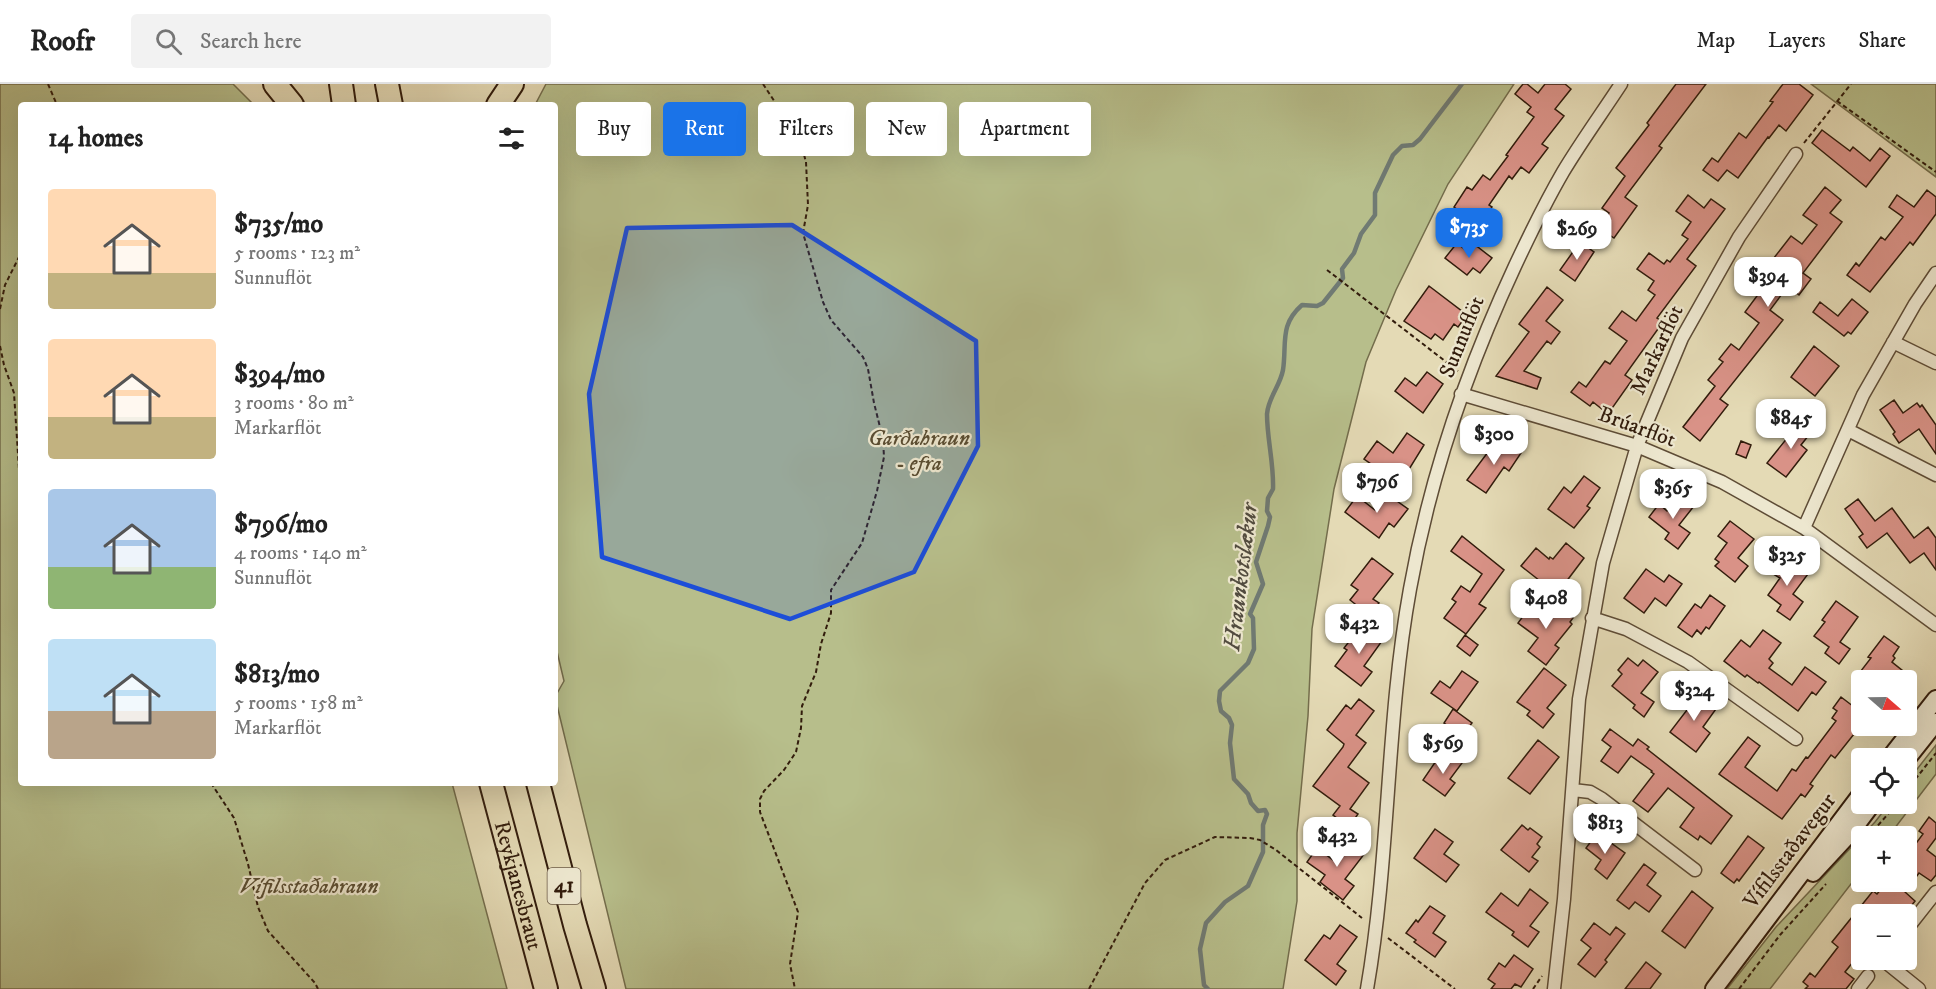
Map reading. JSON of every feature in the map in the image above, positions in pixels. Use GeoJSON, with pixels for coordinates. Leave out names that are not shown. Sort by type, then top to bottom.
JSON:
{"type":"FeatureCollection","features":[{"type":"Feature","properties":{"kind":"highway"},"geometry":{"type":"LineString","coordinates":[[275,84],[290,102]]}},
{"type":"Feature","properties":{"kind":"highway"},"geometry":{"type":"LineString","coordinates":[[341,84],[344,102]]}},
{"type":"Feature","properties":{"kind":"highway"},"geometry":{"type":"LineString","coordinates":[[387,84],[390,102]]}},
{"type":"Feature","properties":{"kind":"highway"},"geometry":{"type":"LineString","coordinates":[[500,102],[512,84]]}},
{"type":"Feature","properties":{"kind":"highway","name":"Reykjanesbraut"},"geometry":{"type":"LineString","coordinates":[[492,786],[546,989]]}},
{"type":"Feature","properties":{"kind":"highway","name":"Reykjanesbraut"},"geometry":{"type":"LineString","coordinates":[[539,786],[594,989]]}},
{"type":"Feature","properties":{"kind":"main road"},"geometry":{"type":"LineString","coordinates":[[1898,748],[1936,699]]}},
{"type":"Feature","properties":{"kind":"main road"},"geometry":{"type":"LineString","coordinates":[[1915,748],[1936,722]]}},
{"type":"Feature","properties":{"kind":"main road","name":"Vífilsstaðavegur"},"geometry":{"type":"LineString","coordinates":[[1714,989],[1851,808]]}},
{"type":"Feature","properties":{"kind":"main road","name":"Vífilsstaðavegur"},"geometry":{"type":"LineString","coordinates":[[1755,936],[1864,814]]}},
{"type":"Feature","properties":{"kind":"street","name":"Sunnuflöt"},"geometry":{"type":"LineString","coordinates":[[1367,989],[1376,928],[1396,692],[1410,590],[1438,465],[1468,376],[1496,307],[1536,222],[1563,172],[1621,84]]}},
{"type":"Feature","properties":{"kind":"street","name":"Markarflöt"},"geometry":{"type":"LineString","coordinates":[[1554,989],[1573,790],[1579,699],[1603,563],[1637,446],[1682,338],[1739,237],[1796,154]]}},
{"type":"Feature","properties":{"kind":"street"},"geometry":{"type":"LineString","coordinates":[[1804,528],[1863,395],[1915,304],[1936,273]]}},
{"type":"Feature","properties":{"kind":"street"},"geometry":{"type":"LineString","coordinates":[[1893,342],[1936,363]]}},
{"type":"Feature","properties":{"kind":"street","name":"Brúarflöt"},"geometry":{"type":"LineString","coordinates":[[1461,394],[1637,446],[1722,482],[1804,528],[1936,625]]}},
{"type":"Feature","properties":{"kind":"street"},"geometry":{"type":"LineString","coordinates":[[1848,430],[1936,475]]}},
{"type":"Feature","properties":{"kind":"street"},"geometry":{"type":"LineString","coordinates":[[1592,618],[1626,629],[1689,662],[1796,739]]}},
{"type":"Feature","properties":{"kind":"street"},"geometry":{"type":"LineString","coordinates":[[1573,790],[1590,792],[1602,799],[1695,870]]}},
{"type":"Feature","properties":{"kind":"street"},"geometry":{"type":"LineString","coordinates":[[1917,916],[1936,891]]}},
{"type":"Feature","properties":{"kind":"street"},"geometry":{"type":"LineString","coordinates":[[1895,970],[1919,989]]}},
{"type":"Feature","properties":{"kind":"street"},"geometry":{"type":"LineString","coordinates":[[1858,989],[1868,975]]}},
{"type":"Feature","properties":{"kind":"path"},"geometry":{"type":"LineString","coordinates":[[48,84],[56,102]]}},
{"type":"Feature","properties":{"kind":"path"},"geometry":{"type":"LineString","coordinates":[[763,84],[800,140],[806,162],[808,205],[804,233],[823,302],[831,320],[863,357],[868,369],[883,439],[884,457],[862,543],[831,590],[831,613],[821,644],[816,672],[802,706],[801,728],[796,752],[760,799],[760,812],[798,912],[790,964],[795,989]]}},
{"type":"Feature","properties":{"kind":"path"},"geometry":{"type":"LineString","coordinates":[[1796,154],[1851,84]]}},
{"type":"Feature","properties":{"kind":"path"},"geometry":{"type":"LineString","coordinates":[[1837,101],[1936,172]]}},
{"type":"Feature","properties":{"kind":"path"},"geometry":{"type":"LineString","coordinates":[[0,309],[5,285],[18,259]]}},
{"type":"Feature","properties":{"kind":"path"},"geometry":{"type":"LineString","coordinates":[[1327,270],[1456,370],[1468,376]]}},
{"type":"Feature","properties":{"kind":"path"},"geometry":{"type":"LineString","coordinates":[[0,346],[14,393],[18,454]]}},
{"type":"Feature","properties":{"kind":"path"},"geometry":{"type":"LineString","coordinates":[[1917,777],[1936,753]]}},
{"type":"Feature","properties":{"kind":"path"},"geometry":{"type":"LineString","coordinates":[[213,786],[234,818],[258,907],[268,931],[318,989]]}},
{"type":"Feature","properties":{"kind":"path"},"geometry":{"type":"LineString","coordinates":[[1877,826],[1888,814]]}},
{"type":"Feature","properties":{"kind":"path"},"geometry":{"type":"LineString","coordinates":[[1089,989],[1145,883],[1165,860],[1215,837],[1260,840],[1276,850],[1455,989]]}},
{"type":"Feature","properties":{"kind":"path"},"geometry":{"type":"LineString","coordinates":[[1739,989],[1780,934],[1832,877]]}},
{"type":"Feature","properties":{"kind":"highlighted area"},"geometry":{"type":"Polygon","coordinates":[[[792,225],[976,341],[978,446],[914,572],[790,619],[602,557],[589,394],[627,228],[792,225]]]}},
{"type":"Feature","properties":{"kind":"green space","name":"Vífilsstaðahraun"},"geometry":{"type":"Polygon","coordinates":[[[0,84],[233,84],[251,102],[18,102],[18,786],[453,786],[507,989],[0,989],[0,84]]]}},
{"type":"Feature","properties":{"kind":"green space","name":"Garðahraun - efra"},"geometry":{"type":"Polygon","coordinates":[[[546,84],[1514,84],[1448,184],[1396,290],[1366,362],[1334,489],[1312,629],[1308,716],[1297,833],[1297,901],[1283,989],[626,989],[558,709],[558,692],[564,681],[558,656],[558,102],[537,102],[546,84]]]}},
{"type":"Feature","properties":{"kind":"green space"},"geometry":{"type":"Polygon","coordinates":[[[1811,84],[1936,84],[1936,177],[1811,84]]]}},
{"type":"Feature","properties":{"kind":"green space"},"geometry":{"type":"Polygon","coordinates":[[[1936,745],[1936,774],[1917,799],[1917,769],[1936,745]]]}},
{"type":"Feature","properties":{"kind":"green space"},"geometry":{"type":"Polygon","coordinates":[[[1881,814],[1906,814],[1896,826],[1871,826],[1881,814]]]}},
{"type":"Feature","properties":{"kind":"green space"},"geometry":{"type":"Polygon","coordinates":[[[1851,847],[1851,884],[1770,989],[1727,989],[1776,927],[1851,847]]]}},
{"type":"Feature","properties":{"kind":"building"},"geometry":{"type":"Polygon","coordinates":[[[1523,84],[1527,84],[1538,93],[1545,84],[1565,84],[1571,89],[1555,109],[1564,116],[1542,144],[1548,148],[1529,173],[1521,167],[1512,179],[1509,176],[1489,205],[1492,207],[1479,225],[1454,207],[1467,187],[1472,190],[1483,175],[1490,180],[1534,117],[1527,112],[1531,107],[1515,94],[1523,84]]]}},
{"type":"Feature","properties":{"kind":"building"},"geometry":{"type":"Polygon","coordinates":[[[1676,84],[1706,84],[1659,146],[1662,148],[1625,197],[1637,206],[1614,238],[1599,228],[1609,213],[1602,208],[1625,176],[1616,168],[1649,125],[1647,123],[1676,84]]]}},
{"type":"Feature","properties":{"kind":"building"},"geometry":{"type":"Polygon","coordinates":[[[1783,84],[1799,84],[1813,95],[1786,131],[1779,125],[1738,178],[1727,170],[1718,181],[1703,170],[1712,158],[1718,162],[1739,133],[1746,138],[1773,102],[1770,101],[1783,84]]]}},
{"type":"Feature","properties":{"kind":"building"},"geometry":{"type":"Polygon","coordinates":[[[1822,130],[1850,151],[1853,147],[1870,161],[1880,148],[1890,156],[1866,187],[1812,143],[1822,130]]]}},
{"type":"Feature","properties":{"kind":"building"},"geometry":{"type":"Polygon","coordinates":[[[1825,187],[1841,200],[1830,213],[1842,222],[1803,273],[1811,279],[1799,295],[1788,286],[1770,310],[1783,320],[1720,399],[1728,405],[1700,441],[1683,427],[1715,386],[1708,380],[1723,362],[1719,359],[1731,344],[1739,350],[1759,323],[1745,312],[1777,269],[1770,263],[1791,236],[1802,244],[1817,225],[1803,215],[1825,187]]]}},
{"type":"Feature","properties":{"kind":"building"},"geometry":{"type":"Polygon","coordinates":[[[1927,190],[1936,197],[1936,214],[1913,245],[1910,242],[1870,292],[1847,275],[1856,263],[1859,266],[1881,237],[1885,240],[1903,217],[1889,207],[1897,195],[1914,207],[1927,190]]]}},
{"type":"Feature","properties":{"kind":"building"},"geometry":{"type":"Polygon","coordinates":[[[1688,195],[1704,208],[1711,199],[1725,209],[1687,259],[1696,266],[1657,318],[1663,322],[1625,375],[1632,380],[1608,414],[1593,402],[1590,406],[1571,392],[1579,382],[1586,387],[1605,361],[1610,364],[1627,341],[1609,328],[1622,311],[1636,321],[1655,295],[1648,290],[1654,281],[1637,269],[1649,253],[1664,264],[1667,260],[1670,262],[1688,239],[1682,235],[1691,222],[1676,211],[1688,195]]]}},
{"type":"Feature","properties":{"kind":"building"},"geometry":{"type":"Polygon","coordinates":[[[1580,242],[1594,252],[1575,281],[1560,270],[1580,242]]]}},
{"type":"Feature","properties":{"kind":"building"},"geometry":{"type":"Polygon","coordinates":[[[1457,243],[1468,252],[1474,244],[1492,258],[1480,273],[1473,268],[1467,275],[1445,258],[1457,243]]]}},
{"type":"Feature","properties":{"kind":"building"},"geometry":{"type":"Polygon","coordinates":[[[1429,286],[1467,315],[1458,327],[1454,324],[1443,340],[1435,334],[1431,339],[1404,321],[1429,286]]]}},
{"type":"Feature","properties":{"kind":"building"},"geometry":{"type":"Polygon","coordinates":[[[1547,287],[1563,300],[1546,321],[1560,332],[1551,344],[1547,341],[1524,371],[1541,378],[1537,389],[1496,376],[1529,332],[1519,324],[1547,287]]]}},
{"type":"Feature","properties":{"kind":"building"},"geometry":{"type":"Polygon","coordinates":[[[1852,299],[1868,312],[1851,334],[1848,332],[1844,336],[1813,312],[1820,302],[1838,316],[1852,299]]]}},
{"type":"Feature","properties":{"kind":"building"},"geometry":{"type":"Polygon","coordinates":[[[1814,346],[1839,366],[1815,396],[1791,377],[1814,346]]]}},
{"type":"Feature","properties":{"kind":"building"},"geometry":{"type":"Polygon","coordinates":[[[1427,372],[1443,384],[1423,413],[1395,391],[1405,378],[1416,386],[1427,372]]]}},
{"type":"Feature","properties":{"kind":"building"},"geometry":{"type":"Polygon","coordinates":[[[1894,400],[1903,413],[1917,403],[1920,407],[1922,405],[1936,425],[1936,454],[1919,429],[1899,443],[1893,434],[1895,432],[1880,410],[1894,400]]]}},
{"type":"Feature","properties":{"kind":"building"},"geometry":{"type":"Polygon","coordinates":[[[1801,421],[1813,430],[1801,445],[1807,450],[1786,477],[1767,463],[1801,421]]]}},
{"type":"Feature","properties":{"kind":"building"},"geometry":{"type":"Polygon","coordinates":[[[1407,433],[1424,445],[1400,484],[1364,459],[1377,441],[1393,453],[1407,433]]]}},
{"type":"Feature","properties":{"kind":"building"},"geometry":{"type":"Polygon","coordinates":[[[1504,441],[1521,453],[1509,471],[1504,467],[1486,493],[1467,480],[1491,448],[1497,452],[1504,441]]]}},
{"type":"Feature","properties":{"kind":"building"},"geometry":{"type":"Polygon","coordinates":[[[1741,441],[1751,445],[1746,458],[1736,454],[1741,441]]]}},
{"type":"Feature","properties":{"kind":"building"},"geometry":{"type":"Polygon","coordinates":[[[1584,476],[1600,488],[1587,506],[1590,508],[1574,528],[1548,509],[1564,487],[1571,493],[1584,476]]]}},
{"type":"Feature","properties":{"kind":"building"},"geometry":{"type":"Polygon","coordinates":[[[1387,494],[1408,509],[1394,527],[1389,523],[1379,538],[1345,512],[1357,496],[1375,510],[1387,494]]]}},
{"type":"Feature","properties":{"kind":"building"},"geometry":{"type":"Polygon","coordinates":[[[1679,495],[1694,506],[1679,525],[1690,533],[1678,549],[1665,539],[1669,533],[1649,517],[1659,504],[1667,511],[1679,495]]]}},
{"type":"Feature","properties":{"kind":"building"},"geometry":{"type":"Polygon","coordinates":[[[1858,499],[1875,521],[1892,508],[1914,538],[1928,527],[1936,538],[1936,570],[1924,553],[1910,563],[1887,533],[1867,548],[1859,537],[1863,534],[1845,509],[1858,499]]]}},
{"type":"Feature","properties":{"kind":"building"},"geometry":{"type":"Polygon","coordinates":[[[1730,521],[1754,539],[1738,558],[1748,566],[1735,582],[1715,566],[1719,562],[1715,559],[1727,543],[1718,536],[1730,521]]]}},
{"type":"Feature","properties":{"kind":"building"},"geometry":{"type":"Polygon","coordinates":[[[1462,536],[1504,570],[1479,604],[1486,608],[1466,634],[1444,618],[1456,602],[1452,599],[1461,586],[1470,592],[1482,574],[1451,551],[1462,536]]]}},
{"type":"Feature","properties":{"kind":"building"},"geometry":{"type":"Polygon","coordinates":[[[1566,543],[1584,558],[1566,582],[1572,587],[1563,599],[1521,566],[1536,548],[1549,559],[1550,557],[1553,559],[1566,543]]]}},
{"type":"Feature","properties":{"kind":"building"},"geometry":{"type":"Polygon","coordinates":[[[1782,555],[1808,574],[1793,594],[1803,602],[1790,620],[1777,611],[1781,605],[1768,595],[1780,578],[1770,572],[1782,555]]]}},
{"type":"Feature","properties":{"kind":"building"},"geometry":{"type":"Polygon","coordinates":[[[1372,558],[1393,574],[1373,599],[1379,603],[1369,615],[1350,600],[1358,590],[1351,585],[1372,558]]]}},
{"type":"Feature","properties":{"kind":"building"},"geometry":{"type":"Polygon","coordinates":[[[1646,569],[1664,582],[1669,575],[1682,584],[1666,606],[1655,598],[1644,613],[1624,598],[1646,569]]]}},
{"type":"Feature","properties":{"kind":"building"},"geometry":{"type":"Polygon","coordinates":[[[1710,595],[1725,606],[1709,629],[1706,627],[1701,634],[1697,630],[1692,637],[1678,627],[1695,604],[1701,608],[1710,595]]]}},
{"type":"Feature","properties":{"kind":"building"},"geometry":{"type":"Polygon","coordinates":[[[1836,601],[1858,617],[1840,642],[1850,649],[1839,664],[1825,653],[1829,647],[1814,636],[1825,622],[1822,620],[1836,601]]]}},
{"type":"Feature","properties":{"kind":"building"},"geometry":{"type":"Polygon","coordinates":[[[1532,604],[1546,616],[1555,604],[1573,618],[1570,622],[1572,624],[1555,645],[1559,648],[1546,665],[1528,651],[1538,638],[1518,623],[1532,604]]]}},
{"type":"Feature","properties":{"kind":"building"},"geometry":{"type":"Polygon","coordinates":[[[1362,625],[1382,641],[1364,666],[1372,672],[1361,686],[1335,666],[1347,650],[1344,648],[1362,625]]]}},
{"type":"Feature","properties":{"kind":"building"},"geometry":{"type":"Polygon","coordinates":[[[1763,630],[1781,643],[1769,659],[1773,663],[1769,668],[1792,685],[1805,667],[1826,682],[1816,695],[1812,692],[1798,711],[1759,682],[1747,675],[1745,677],[1724,661],[1741,640],[1750,647],[1763,630]]]}},
{"type":"Feature","properties":{"kind":"building"},"geometry":{"type":"Polygon","coordinates":[[[1465,635],[1478,645],[1470,656],[1457,646],[1465,635]]]}},
{"type":"Feature","properties":{"kind":"building"},"geometry":{"type":"Polygon","coordinates":[[[1884,636],[1899,647],[1892,662],[1902,670],[1862,670],[1871,658],[1868,657],[1884,636]]]}},
{"type":"Feature","properties":{"kind":"building"},"geometry":{"type":"Polygon","coordinates":[[[1628,658],[1638,666],[1643,660],[1658,672],[1641,693],[1654,702],[1644,717],[1633,708],[1635,705],[1612,686],[1622,674],[1618,670],[1628,658]]]}},
{"type":"Feature","properties":{"kind":"building"},"geometry":{"type":"Polygon","coordinates":[[[1544,668],[1566,685],[1547,708],[1554,714],[1543,728],[1527,715],[1530,711],[1517,702],[1544,668]]]}},
{"type":"Feature","properties":{"kind":"building"},"geometry":{"type":"Polygon","coordinates":[[[1462,671],[1478,682],[1457,711],[1431,693],[1440,681],[1450,688],[1462,671]]]}},
{"type":"Feature","properties":{"kind":"building"},"geometry":{"type":"Polygon","coordinates":[[[1693,692],[1716,709],[1703,727],[1710,733],[1696,752],[1670,732],[1687,710],[1682,707],[1693,692]]]}},
{"type":"Feature","properties":{"kind":"building"},"geometry":{"type":"Polygon","coordinates":[[[1841,697],[1851,705],[1852,736],[1835,758],[1831,755],[1810,784],[1813,786],[1805,797],[1801,794],[1782,819],[1719,774],[1748,737],[1760,746],[1745,767],[1777,791],[1792,769],[1796,771],[1806,757],[1808,758],[1836,721],[1832,718],[1837,711],[1833,708],[1841,697]]]}},
{"type":"Feature","properties":{"kind":"building"},"geometry":{"type":"Polygon","coordinates":[[[1359,699],[1374,711],[1356,735],[1366,743],[1348,767],[1369,783],[1350,809],[1358,814],[1349,827],[1333,815],[1340,806],[1313,786],[1344,744],[1327,730],[1346,705],[1351,709],[1359,699]]]}},
{"type":"Feature","properties":{"kind":"building"},"geometry":{"type":"Polygon","coordinates":[[[1453,709],[1472,723],[1462,736],[1444,723],[1453,709]]]}},
{"type":"Feature","properties":{"kind":"building"},"geometry":{"type":"Polygon","coordinates":[[[1610,729],[1633,746],[1638,739],[1649,747],[1647,749],[1732,816],[1711,844],[1700,836],[1698,840],[1680,827],[1694,808],[1668,788],[1648,812],[1633,801],[1654,774],[1631,756],[1618,773],[1601,761],[1611,747],[1602,740],[1610,729]]]}},
{"type":"Feature","properties":{"kind":"building"},"geometry":{"type":"Polygon","coordinates":[[[1538,740],[1559,757],[1530,794],[1508,778],[1538,740]]]}},
{"type":"Feature","properties":{"kind":"building"},"geometry":{"type":"Polygon","coordinates":[[[1449,754],[1462,763],[1450,779],[1455,783],[1445,796],[1423,780],[1436,761],[1441,765],[1449,754]]]}},
{"type":"Feature","properties":{"kind":"building"},"geometry":{"type":"Polygon","coordinates":[[[1929,817],[1936,823],[1936,838],[1927,850],[1936,857],[1936,875],[1931,881],[1919,873],[1917,876],[1917,842],[1923,834],[1919,831],[1929,817]]]}},
{"type":"Feature","properties":{"kind":"building"},"geometry":{"type":"Polygon","coordinates":[[[1522,825],[1542,837],[1537,844],[1540,847],[1532,857],[1538,861],[1529,872],[1501,850],[1522,825]]]}},
{"type":"Feature","properties":{"kind":"building"},"geometry":{"type":"Polygon","coordinates":[[[1435,829],[1453,842],[1444,854],[1459,865],[1446,882],[1414,858],[1435,829]]]}},
{"type":"Feature","properties":{"kind":"building"},"geometry":{"type":"Polygon","coordinates":[[[1597,833],[1625,853],[1607,879],[1595,869],[1601,860],[1586,848],[1597,833]]]}},
{"type":"Feature","properties":{"kind":"building"},"geometry":{"type":"Polygon","coordinates":[[[1748,836],[1764,848],[1739,881],[1737,879],[1734,883],[1721,873],[1748,836]]]}},
{"type":"Feature","properties":{"kind":"building"},"geometry":{"type":"Polygon","coordinates":[[[1347,841],[1365,853],[1345,879],[1354,886],[1343,900],[1320,882],[1325,875],[1307,862],[1317,848],[1333,860],[1347,841]]]}},
{"type":"Feature","properties":{"kind":"building"},"geometry":{"type":"Polygon","coordinates":[[[1644,864],[1656,873],[1647,885],[1661,896],[1649,912],[1635,902],[1629,909],[1617,900],[1644,864]]]}},
{"type":"Feature","properties":{"kind":"building"},"geometry":{"type":"Polygon","coordinates":[[[1530,889],[1548,903],[1530,926],[1539,932],[1528,947],[1512,935],[1514,932],[1486,912],[1501,893],[1518,906],[1530,889]]]}},
{"type":"Feature","properties":{"kind":"building"},"geometry":{"type":"Polygon","coordinates":[[[1692,891],[1713,908],[1685,948],[1662,931],[1692,891]]]}},
{"type":"Feature","properties":{"kind":"building"},"geometry":{"type":"Polygon","coordinates":[[[1872,892],[1877,894],[1879,892],[1905,892],[1915,901],[1913,904],[1863,904],[1872,892]]]}},
{"type":"Feature","properties":{"kind":"building"},"geometry":{"type":"Polygon","coordinates":[[[1430,906],[1445,916],[1433,933],[1446,942],[1435,957],[1414,942],[1416,940],[1406,933],[1430,906]]]}},
{"type":"Feature","properties":{"kind":"building"},"geometry":{"type":"Polygon","coordinates":[[[1851,918],[1851,965],[1845,972],[1854,979],[1846,989],[1805,989],[1808,986],[1803,982],[1810,973],[1815,977],[1838,947],[1832,942],[1851,918]]]}},
{"type":"Feature","properties":{"kind":"building"},"geometry":{"type":"Polygon","coordinates":[[[1594,923],[1610,935],[1616,927],[1625,934],[1595,977],[1578,964],[1591,948],[1581,940],[1594,923]]]}},
{"type":"Feature","properties":{"kind":"building"},"geometry":{"type":"Polygon","coordinates":[[[1340,925],[1357,937],[1337,964],[1346,971],[1336,985],[1305,960],[1324,935],[1330,939],[1340,925]]]}},
{"type":"Feature","properties":{"kind":"building"},"geometry":{"type":"Polygon","coordinates":[[[1514,955],[1533,969],[1521,987],[1515,984],[1511,989],[1491,989],[1495,984],[1488,979],[1499,963],[1505,967],[1514,955]]]}},
{"type":"Feature","properties":{"kind":"building"},"geometry":{"type":"Polygon","coordinates":[[[1646,962],[1661,974],[1650,989],[1625,989],[1646,962]]]}},
{"type":"Feature","properties":{"kind":"waterway","name":"Hraunkotslækur"},"geometry":{"type":"LineString","coordinates":[[1208,989],[1204,985],[1200,949],[1206,923],[1225,902],[1248,886],[1263,852],[1263,825],[1267,814],[1265,810],[1258,811],[1251,803],[1248,794],[1234,779],[1230,743],[1232,725],[1229,718],[1221,711],[1219,701],[1220,691],[1248,663],[1254,649],[1253,618],[1250,614],[1263,584],[1256,562],[1268,526],[1270,517],[1267,511],[1268,498],[1273,489],[1267,414],[1283,370],[1285,335],[1290,320],[1302,305],[1317,306],[1323,303],[1343,278],[1342,269],[1354,253],[1361,234],[1375,215],[1375,193],[1393,155],[1402,146],[1413,145],[1420,139],[1462,84]]}}]}
